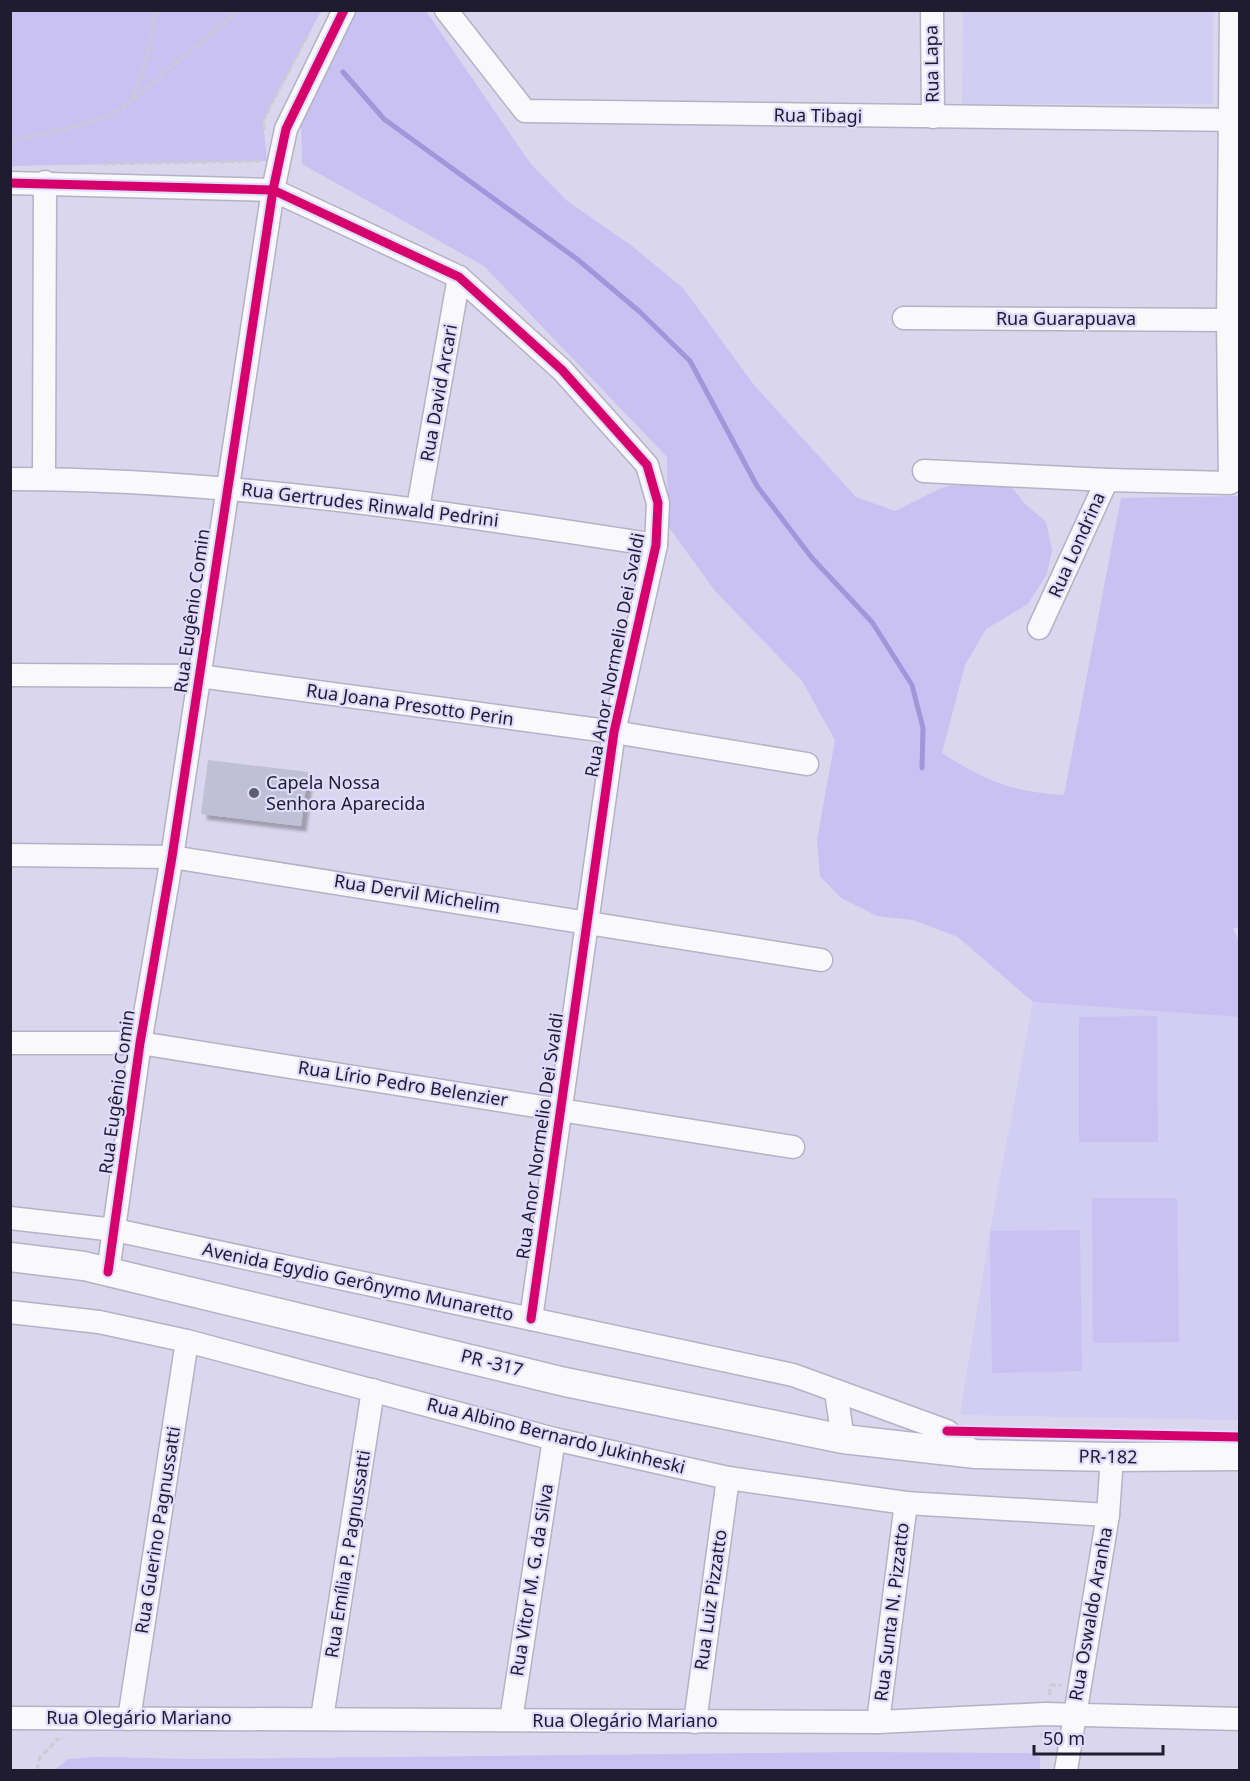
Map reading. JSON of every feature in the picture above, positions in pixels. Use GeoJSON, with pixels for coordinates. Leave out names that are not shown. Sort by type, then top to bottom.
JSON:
{"type":"FeatureCollection","features":[{"type":"Feature","properties":{"kind":"main road","name":"PR -317"},"geometry":{"type":"LineString","coordinates":[[10,1257],[108,1272],[565,1382],[843,1439],[976,1454]]}},
{"type":"Feature","properties":{"kind":"main road","name":"PR-182"},"geometry":{"type":"LineString","coordinates":[[976,1454],[1112,1457],[1239,1456]]}},
{"type":"Feature","properties":{"kind":"street","name":"Rua Eugênio Comin"},"geometry":{"type":"LineString","coordinates":[[108,1272],[140,1043],[172,857],[273,190],[286,129],[344,10]]}},
{"type":"Feature","properties":{"kind":"street","name":"Rua Tibagi"},"geometry":{"type":"LineString","coordinates":[[446,10],[525,111],[1234,120]]}},
{"type":"Feature","properties":{"kind":"street","name":"Rua Lapa"},"geometry":{"type":"LineString","coordinates":[[932,10],[933,117]]}},
{"type":"Feature","properties":{"kind":"street","name":"Rua Londrina"},"geometry":{"type":"LineString","coordinates":[[1039,628],[1107,480],[1230,483],[1228,320],[1234,120],[1232,10]]}},
{"type":"Feature","properties":{"kind":"street"},"geometry":{"type":"LineString","coordinates":[[44,479],[45,182]]}},
{"type":"Feature","properties":{"kind":"street"},"geometry":{"type":"LineString","coordinates":[[10,183],[45,182],[273,190]]}},
{"type":"Feature","properties":{"kind":"street","name":"Rua Anor Normelio Dei Svaldi"},"geometry":{"type":"LineString","coordinates":[[273,190],[459,277],[562,370],[646,465],[658,503],[656,544],[614,732],[531,1319]]}},
{"type":"Feature","properties":{"kind":"street","name":"Rua David Arcari"},"geometry":{"type":"LineString","coordinates":[[418,508],[459,277]]}},
{"type":"Feature","properties":{"kind":"street","name":"Rua Guarapuava"},"geometry":{"type":"LineString","coordinates":[[904,318],[1228,320]]}},
{"type":"Feature","properties":{"kind":"street"},"geometry":{"type":"LineString","coordinates":[[924,471],[1107,480]]}},
{"type":"Feature","properties":{"kind":"street","name":"Rua Gertrudes Rinwald Pedrini"},"geometry":{"type":"LineString","coordinates":[[10,479],[227,487],[418,508],[656,544]]}},
{"type":"Feature","properties":{"kind":"street","name":"Rua Joana Presotto Perin"},"geometry":{"type":"LineString","coordinates":[[10,675],[199,676],[614,732],[807,764]]}},
{"type":"Feature","properties":{"kind":"street","name":"Rua Dervil Michelim"},"geometry":{"type":"LineString","coordinates":[[10,855],[172,857],[587,921],[821,960]]}},
{"type":"Feature","properties":{"kind":"street","name":"Rua Lírio Pedro Belenzier"},"geometry":{"type":"LineString","coordinates":[[10,1043],[140,1043],[561,1108],[794,1147]]}},
{"type":"Feature","properties":{"kind":"street","name":"Avenida Egydio Gerônymo Munaretto"},"geometry":{"type":"LineString","coordinates":[[10,1218],[115,1230],[793,1375],[947,1431],[976,1454]]}},
{"type":"Feature","properties":{"kind":"street","name":"Rua Albino Bernardo Jukinheski"},"geometry":{"type":"LineString","coordinates":[[11,1314],[99,1322],[187,1341],[554,1439],[728,1478],[906,1503],[1108,1515]]}},
{"type":"Feature","properties":{"kind":"street","name":"Rua Guerino Pagnussatti"},"geometry":{"type":"LineString","coordinates":[[129,1719],[187,1341]]}},
{"type":"Feature","properties":{"kind":"street","name":"Rua Emília P. Pagnussatti"},"geometry":{"type":"LineString","coordinates":[[322,1718],[373,1390]]}},
{"type":"Feature","properties":{"kind":"street"},"geometry":{"type":"LineString","coordinates":[[836,1392],[843,1439]]}},
{"type":"Feature","properties":{"kind":"street","name":"Rua Vitor M. G. da Silva"},"geometry":{"type":"LineString","coordinates":[[511,1720],[554,1439]]}},
{"type":"Feature","properties":{"kind":"street","name":"Rua Oswaldo Aranha"},"geometry":{"type":"LineString","coordinates":[[1066,1770],[1108,1515],[1112,1457]]}},
{"type":"Feature","properties":{"kind":"street","name":"Rua Luiz Pizzatto"},"geometry":{"type":"LineString","coordinates":[[695,1722],[728,1478]]}},
{"type":"Feature","properties":{"kind":"street","name":"Rua Sunta N. Pizzatto"},"geometry":{"type":"LineString","coordinates":[[878,1722],[906,1503]]}},
{"type":"Feature","properties":{"kind":"street","name":"Rua Olegário Mariano"},"geometry":{"type":"LineString","coordinates":[[10,1718],[878,1722],[1074,1715],[1239,1719]]}},
{"type":"Feature","properties":{"kind":"path"},"geometry":{"type":"LineString","coordinates":[[131,101],[156,10]]}},
{"type":"Feature","properties":{"kind":"path"},"geometry":{"type":"LineString","coordinates":[[10,141],[108,117],[131,101],[238,10]]}},
{"type":"Feature","properties":{"kind":"path"},"geometry":{"type":"LineString","coordinates":[[265,141],[263,121],[310,31]]}},
{"type":"Feature","properties":{"kind":"path"},"geometry":{"type":"LineString","coordinates":[[92,164],[267,161]]}},
{"type":"Feature","properties":{"kind":"shaded area"},"geometry":{"type":"Polygon","coordinates":[[[10,11],[321,11],[263,121],[267,161],[11,166],[10,11]]]}},
{"type":"Feature","properties":{"kind":"shaded area"},"geometry":{"type":"Polygon","coordinates":[[[357,11],[426,11],[530,163],[566,200],[632,246],[683,288],[754,385],[856,497],[895,511],[939,489],[969,480],[1010,485],[1025,504],[1046,522],[1052,550],[1047,574],[1028,604],[986,629],[965,665],[942,753],[972,771],[1014,788],[1064,795],[1121,498],[1239,496],[1240,926],[1233,929],[1239,941],[1239,1017],[1033,1002],[958,937],[913,920],[877,916],[841,898],[820,876],[817,840],[835,740],[802,681],[715,591],[668,526],[667,457],[484,266],[302,164],[301,120],[357,11]]]}},
{"type":"Feature","properties":{"kind":"shaded area"},"geometry":{"type":"Polygon","coordinates":[[[963,11],[1213,11],[1213,104],[962,104],[963,11]]]}},
{"type":"Feature","properties":{"kind":"shaded area"},"geometry":{"type":"Polygon","coordinates":[[[1033,1002],[1239,1017],[1239,1420],[960,1415],[990,1231],[1033,1002]]]}},
{"type":"Feature","properties":{"kind":"shaded area"},"geometry":{"type":"Polygon","coordinates":[[[1157,1016],[1158,1142],[1079,1142],[1079,1017],[1157,1016]]]}},
{"type":"Feature","properties":{"kind":"shaded area"},"geometry":{"type":"Polygon","coordinates":[[[1092,1198],[1177,1198],[1179,1342],[1093,1343],[1092,1198]]]}},
{"type":"Feature","properties":{"kind":"shaded area"},"geometry":{"type":"Polygon","coordinates":[[[1080,1230],[1082,1371],[992,1373],[990,1231],[1080,1230]]]}},
{"type":"Feature","properties":{"kind":"shaded area"},"geometry":{"type":"Polygon","coordinates":[[[858,1752],[1029,1753],[1040,1757],[1040,1770],[55,1770],[68,1759],[100,1757],[195,1759],[858,1752]]]}},
{"type":"Feature","properties":{"kind":"building","name":"Capela Nossa Senhora Aparecida"},"geometry":{"type":"Polygon","coordinates":[[[208,760],[308,772],[301,826],[201,814],[208,760]]]}},
{"type":"Feature","properties":{"kind":"waterway"},"geometry":{"type":"LineString","coordinates":[[343,72],[384,119],[577,259],[640,312],[690,361],[757,486],[812,558],[872,622],[912,685],[923,728],[922,768]]}},
{"type":"Feature","properties":{"kind":"cycle path"},"geometry":{"type":"LineString","coordinates":[[108,1272],[140,1043],[172,857],[273,190],[286,129],[344,10]]}},
{"type":"Feature","properties":{"kind":"cycle path"},"geometry":{"type":"LineString","coordinates":[[10,183],[273,190],[459,277],[562,370],[647,465],[658,503],[656,545],[614,732],[531,1319]]}},
{"type":"Feature","properties":{"kind":"cycle path"},"geometry":{"type":"LineString","coordinates":[[947,1431],[1240,1437]]}},
{"type":"Feature","properties":{"kind":"place","name":"Capela Nossa Senhora Aparecida"},"geometry":{"type":"Point","coordinates":[254,793]}}]}
